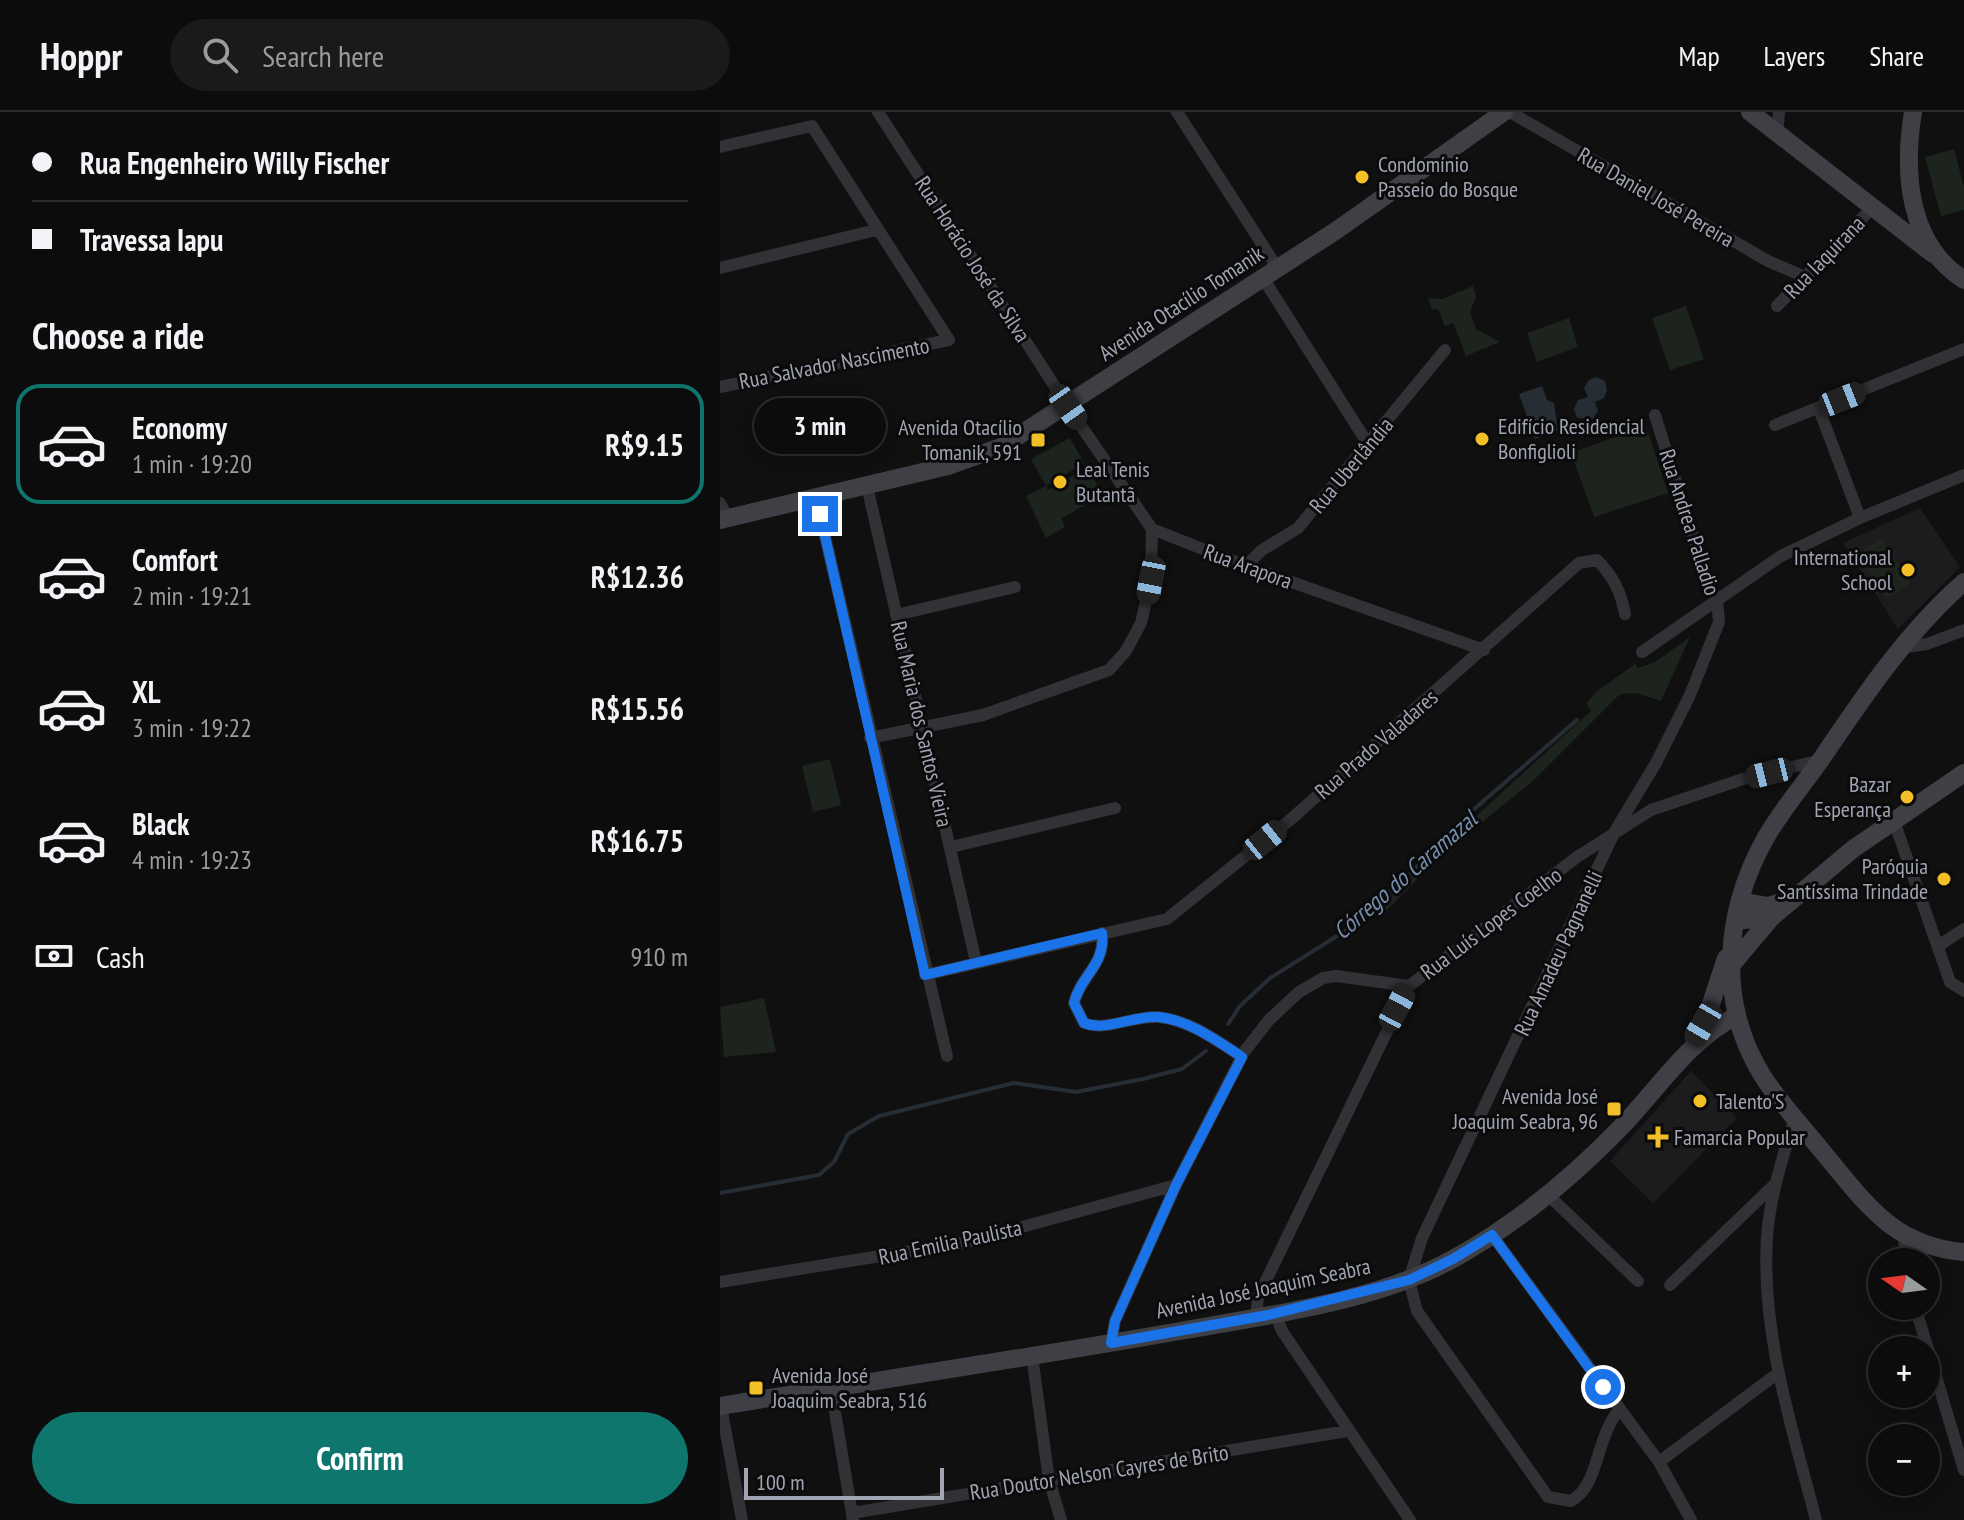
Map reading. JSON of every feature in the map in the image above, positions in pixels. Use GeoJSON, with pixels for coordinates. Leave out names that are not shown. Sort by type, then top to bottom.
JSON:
{"type":"FeatureCollection","features":[{"type":"Feature","properties":{"kind":"main road","name":"Avenida Otacílio Tomanik"},"geometry":{"type":"LineString","coordinates":[[723,514],[867,486],[948,466],[1001,447],[1068,407],[1271,274],[1507,112]]}},
{"type":"Feature","properties":{"kind":"main road"},"geometry":{"type":"LineString","coordinates":[[1750,112],[1964,280]]}},
{"type":"Feature","properties":{"kind":"main road"},"geometry":{"type":"LineString","coordinates":[[1913,112],[1910,182],[1921,233],[1933,254]]}},
{"type":"Feature","properties":{"kind":"main road"},"geometry":{"type":"LineString","coordinates":[[1964,582],[1936,606],[1900,648],[1765,839],[1740,901],[1729,968],[1736,1016],[1763,1077],[1875,1214],[1904,1237],[1964,1252]]}},
{"type":"Feature","properties":{"kind":"main road"},"geometry":{"type":"LineString","coordinates":[[1729,968],[1772,917],[1793,898],[1894,821],[1964,773]]}},
{"type":"Feature","properties":{"kind":"main road"},"geometry":{"type":"LineString","coordinates":[[1740,901],[1768,906],[1793,898]]}},
{"type":"Feature","properties":{"kind":"main road"},"geometry":{"type":"LineString","coordinates":[[1736,921],[1772,917]]}},
{"type":"Feature","properties":{"kind":"main road","name":"Avenida José Joaquim Seabra"},"geometry":{"type":"LineString","coordinates":[[1687,1051],[1710,1007],[1731,946]]}},
{"type":"Feature","properties":{"kind":"main road","name":"Avenida José Joaquim Seabra"},"geometry":{"type":"LineString","coordinates":[[720,1406],[1256,1317],[1409,1280],[1453,1259],[1492,1235],[1546,1193],[1625,1123],[1687,1051],[1708,1032],[1736,1016]]}},
{"type":"Feature","properties":{"kind":"street","name":"Rua Horácio José da Silva"},"geometry":{"type":"LineString","coordinates":[[878,112],[1068,407]]}},
{"type":"Feature","properties":{"kind":"street"},"geometry":{"type":"LineString","coordinates":[[1177,112],[1368,444]]}},
{"type":"Feature","properties":{"kind":"street","name":"Rua Daniel José Pereira"},"geometry":{"type":"LineString","coordinates":[[1507,112],[1768,261],[1805,277]]}},
{"type":"Feature","properties":{"kind":"street"},"geometry":{"type":"LineString","coordinates":[[1777,136],[1779,112]]}},
{"type":"Feature","properties":{"kind":"street"},"geometry":{"type":"LineString","coordinates":[[720,147],[812,126],[876,230],[720,268]]}},
{"type":"Feature","properties":{"kind":"street","name":"Rua Iaquirana"},"geometry":{"type":"LineString","coordinates":[[1777,306],[1872,208]]}},
{"type":"Feature","properties":{"kind":"street","name":"Rua Salvador Nascimento"},"geometry":{"type":"LineString","coordinates":[[720,387],[949,340],[876,230]]}},
{"type":"Feature","properties":{"kind":"street"},"geometry":{"type":"LineString","coordinates":[[1775,425],[1964,349]]}},
{"type":"Feature","properties":{"kind":"street","name":"Rua Uberlândia"},"geometry":{"type":"LineString","coordinates":[[1246,566],[1262,550],[1298,528],[1445,350]]}},
{"type":"Feature","properties":{"kind":"street"},"geometry":{"type":"LineString","coordinates":[[870,738],[983,715],[1109,670],[1126,651],[1141,623],[1151,580],[1152,529],[1068,407]]}},
{"type":"Feature","properties":{"kind":"street"},"geometry":{"type":"LineString","coordinates":[[1819,409],[1860,518]]}},
{"type":"Feature","properties":{"kind":"street","name":"Rua Andrea Palladio"},"geometry":{"type":"LineString","coordinates":[[1655,415],[1708,584],[1717,599],[1717,631]]}},
{"type":"Feature","properties":{"kind":"street"},"geometry":{"type":"LineString","coordinates":[[1642,652],[1781,556],[1860,518],[1964,475]]}},
{"type":"Feature","properties":{"kind":"street","name":"Rua Maria dos Santos Vieira"},"geometry":{"type":"LineString","coordinates":[[867,486],[976,962]]}},
{"type":"Feature","properties":{"kind":"street"},"geometry":{"type":"LineString","coordinates":[[816,498],[925,975],[947,1056]]}},
{"type":"Feature","properties":{"kind":"street","name":"Rua Arapora"},"geometry":{"type":"LineString","coordinates":[[1152,529],[1246,566],[1484,650]]}},
{"type":"Feature","properties":{"kind":"street","name":"Rua Prado Valadares"},"geometry":{"type":"LineString","coordinates":[[1102,933],[1167,919],[1290,820],[1579,563],[1597,560],[1605,568],[1622,595],[1625,614]]}},
{"type":"Feature","properties":{"kind":"street"},"geometry":{"type":"LineString","coordinates":[[896,615],[1015,587]]}},
{"type":"Feature","properties":{"kind":"street"},"geometry":{"type":"LineString","coordinates":[[1900,648],[1927,644],[1964,630]]}},
{"type":"Feature","properties":{"kind":"street","name":"Rua Amadeu Pagnanelli"},"geometry":{"type":"LineString","coordinates":[[1409,1280],[1422,1238],[1615,831],[1656,763],[1717,631]]}},
{"type":"Feature","properties":{"kind":"street","name":"Rua Luís Lopes Coelho"},"geometry":{"type":"LineString","coordinates":[[1256,1317],[1258,1297],[1409,986],[1615,831],[1678,799],[1821,760]]}},
{"type":"Feature","properties":{"kind":"street"},"geometry":{"type":"LineString","coordinates":[[951,847],[1115,808]]}},
{"type":"Feature","properties":{"kind":"street"},"geometry":{"type":"LineString","coordinates":[[1894,821],[1950,982],[1964,991]]}},
{"type":"Feature","properties":{"kind":"street"},"geometry":{"type":"LineString","coordinates":[[1938,946],[1964,929]]}},
{"type":"Feature","properties":{"kind":"street"},"geometry":{"type":"LineString","coordinates":[[925,975],[1102,933],[1102,952],[1096,969],[1074,1003],[1084,1023],[1096,1026],[1148,1018],[1172,1020],[1205,1034],[1242,1057]]}},
{"type":"Feature","properties":{"kind":"street"},"geometry":{"type":"LineString","coordinates":[[1111,1343],[1115,1321],[1176,1185],[1242,1057],[1285,1004],[1323,978],[1336,976],[1409,986]]}},
{"type":"Feature","properties":{"kind":"street"},"geometry":{"type":"LineString","coordinates":[[1795,1117],[1775,1184],[1767,1254],[1778,1373],[1816,1520]]}},
{"type":"Feature","properties":{"kind":"street"},"geometry":{"type":"LineString","coordinates":[[1670,1285],[1775,1184]]}},
{"type":"Feature","properties":{"kind":"street","name":"Rua Emilia Paulista"},"geometry":{"type":"LineString","coordinates":[[720,1282],[967,1242],[1176,1185]]}},
{"type":"Feature","properties":{"kind":"street"},"geometry":{"type":"LineString","coordinates":[[1546,1193],[1638,1281]]}},
{"type":"Feature","properties":{"kind":"street"},"geometry":{"type":"LineString","coordinates":[[1492,1235],[1659,1462],[1691,1520]]}},
{"type":"Feature","properties":{"kind":"street"},"geometry":{"type":"LineString","coordinates":[[1904,1237],[1905,1248]]}},
{"type":"Feature","properties":{"kind":"street"},"geometry":{"type":"LineString","coordinates":[[1409,1280],[1417,1311],[1548,1497],[1571,1501],[1585,1489],[1603,1433],[1620,1409]]}},
{"type":"Feature","properties":{"kind":"street"},"geometry":{"type":"LineString","coordinates":[[1275,1313],[1282,1331],[1347,1431],[1410,1520]]}},
{"type":"Feature","properties":{"kind":"street"},"geometry":{"type":"LineString","coordinates":[[1919,1320],[1964,1470]]}},
{"type":"Feature","properties":{"kind":"street"},"geometry":{"type":"LineString","coordinates":[[1032,1356],[1049,1480],[1061,1520]]}},
{"type":"Feature","properties":{"kind":"street"},"geometry":{"type":"LineString","coordinates":[[1659,1462],[1778,1373]]}},
{"type":"Feature","properties":{"kind":"street"},"geometry":{"type":"LineString","coordinates":[[831,1388],[852,1517]]}},
{"type":"Feature","properties":{"kind":"street"},"geometry":{"type":"LineString","coordinates":[[720,1406],[742,1520]]}},
{"type":"Feature","properties":{"kind":"street","name":"Rua Doutor Nelson Cayres de Brito"},"geometry":{"type":"LineString","coordinates":[[852,1517],[1049,1480],[1347,1431]]}},
{"type":"Feature","properties":{"kind":"shaded area"},"geometry":{"type":"Polygon","coordinates":[[[1954,149],[1964,187],[1964,210],[1941,216],[1925,157],[1954,149]]]}},
{"type":"Feature","properties":{"kind":"shaded area"},"geometry":{"type":"Polygon","coordinates":[[[1473,286],[1476,297],[1470,312],[1476,329],[1500,342],[1466,356],[1453,323],[1445,326],[1438,309],[1432,310],[1428,298],[1442,299],[1473,286]]]}},
{"type":"Feature","properties":{"kind":"shaded area"},"geometry":{"type":"Polygon","coordinates":[[[1686,306],[1704,359],[1670,370],[1652,318],[1686,306]]]}},
{"type":"Feature","properties":{"kind":"shaded area"},"geometry":{"type":"Polygon","coordinates":[[[1569,318],[1578,347],[1537,362],[1527,333],[1569,318]]]}},
{"type":"Feature","properties":{"kind":"shaded area"},"geometry":{"type":"Polygon","coordinates":[[[1596,377],[1605,381],[1607,390],[1604,398],[1595,402],[1598,411],[1593,419],[1577,418],[1574,409],[1578,400],[1588,397],[1584,388],[1589,380],[1596,377]]]}},
{"type":"Feature","properties":{"kind":"shaded area"},"geometry":{"type":"Polygon","coordinates":[[[1542,386],[1547,400],[1554,403],[1558,431],[1535,439],[1519,394],[1542,386]]]}},
{"type":"Feature","properties":{"kind":"shaded area"},"geometry":{"type":"Polygon","coordinates":[[[1646,426],[1668,493],[1594,517],[1571,453],[1646,426]]]}},
{"type":"Feature","properties":{"kind":"shaded area"},"geometry":{"type":"Polygon","coordinates":[[[1070,438],[1084,463],[1046,486],[1031,459],[1070,438]]]}},
{"type":"Feature","properties":{"kind":"shaded area"},"geometry":{"type":"Polygon","coordinates":[[[1087,468],[1103,494],[1062,518],[1060,514],[1065,527],[1046,538],[1026,496],[1046,486],[1048,490],[1087,468]]]}},
{"type":"Feature","properties":{"kind":"shaded area","name":"International School"},"geometry":{"type":"Polygon","coordinates":[[[1920,508],[1960,567],[1898,629],[1843,543],[1920,508]]]}},
{"type":"Feature","properties":{"kind":"shaded area"},"geometry":{"type":"Polygon","coordinates":[[[1882,538],[1910,584],[1887,599],[1858,553],[1882,538]]]}},
{"type":"Feature","properties":{"kind":"shaded area"},"geometry":{"type":"Polygon","coordinates":[[[1690,637],[1661,701],[1636,693],[1620,694],[1532,782],[1441,855],[1381,916],[1380,915],[1383,913],[1378,906],[1591,711],[1586,704],[1596,692],[1635,664],[1638,668],[1655,662],[1690,637]]]}},
{"type":"Feature","properties":{"kind":"shaded area"},"geometry":{"type":"Polygon","coordinates":[[[830,759],[841,805],[813,812],[802,766],[830,759]]]}},
{"type":"Feature","properties":{"kind":"shaded area"},"geometry":{"type":"Polygon","coordinates":[[[764,998],[776,1052],[724,1057],[720,1007],[764,998]]]}},
{"type":"Feature","properties":{"kind":"shaded area"},"geometry":{"type":"Polygon","coordinates":[[[1691,1071],[1737,1118],[1653,1203],[1610,1161],[1691,1071]]]}},
{"type":"Feature","properties":{"kind":"waterway","name":"Córrego do Caramazal"},"geometry":{"type":"LineString","coordinates":[[1228,1024],[1240,1006],[1270,978],[1345,931],[1412,872],[1457,824],[1577,720]]}},
{"type":"Feature","properties":{"kind":"waterway","name":"Córrego do Caramazal"},"geometry":{"type":"LineString","coordinates":[[720,1193],[819,1175],[834,1162],[848,1134],[879,1116],[1014,1083],[1076,1092],[1143,1079],[1182,1069],[1206,1051]]}},
{"type":"Feature","properties":{"kind":"place","name":"Condomínio Passeio do Bosque"},"geometry":{"type":"Point","coordinates":[1362,177]}},
{"type":"Feature","properties":{"kind":"place","name":"Edifício Residencial Bonfiglioli"},"geometry":{"type":"Point","coordinates":[1482,439]}},
{"type":"Feature","properties":{"kind":"place","name":"Avenida Otacílio Tomanik, 591"},"geometry":{"type":"Point","coordinates":[1038,440]}},
{"type":"Feature","properties":{"kind":"place","name":"Leal Tenis Butantã"},"geometry":{"type":"Point","coordinates":[1060,482]}},
{"type":"Feature","properties":{"kind":"place","name":"International School"},"geometry":{"type":"Point","coordinates":[1908,570]}},
{"type":"Feature","properties":{"kind":"place","name":"Bazar Esperança"},"geometry":{"type":"Point","coordinates":[1907,797]}},
{"type":"Feature","properties":{"kind":"place","name":"Paróquia Santíssima Trindade"},"geometry":{"type":"Point","coordinates":[1944,879]}},
{"type":"Feature","properties":{"kind":"place","name":"Talento'S"},"geometry":{"type":"Point","coordinates":[1700,1101]}},
{"type":"Feature","properties":{"kind":"place","name":"Avenida José Joaquim Seabra, 96"},"geometry":{"type":"Point","coordinates":[1614,1109]}},
{"type":"Feature","properties":{"kind":"place","name":"Famarcia Popular"},"geometry":{"type":"Point","coordinates":[1658,1137]}},
{"type":"Feature","properties":{"kind":"place","name":"Avenida José Joaquim Seabra, 516"},"geometry":{"type":"Point","coordinates":[756,1388]}},
{"type":"Feature","properties":{"kind":"route"},"geometry":{"type":"LineString","coordinates":[[820,514],[925,975],[1102,933],[1102,952],[1096,969],[1075,997],[1076,1012],[1084,1023],[1096,1026],[1157,1017],[1172,1020],[1205,1034],[1242,1057],[1176,1185],[1115,1321],[1111,1343],[1268,1315],[1409,1280],[1453,1259],[1492,1235],[1603,1387]]}}]}
